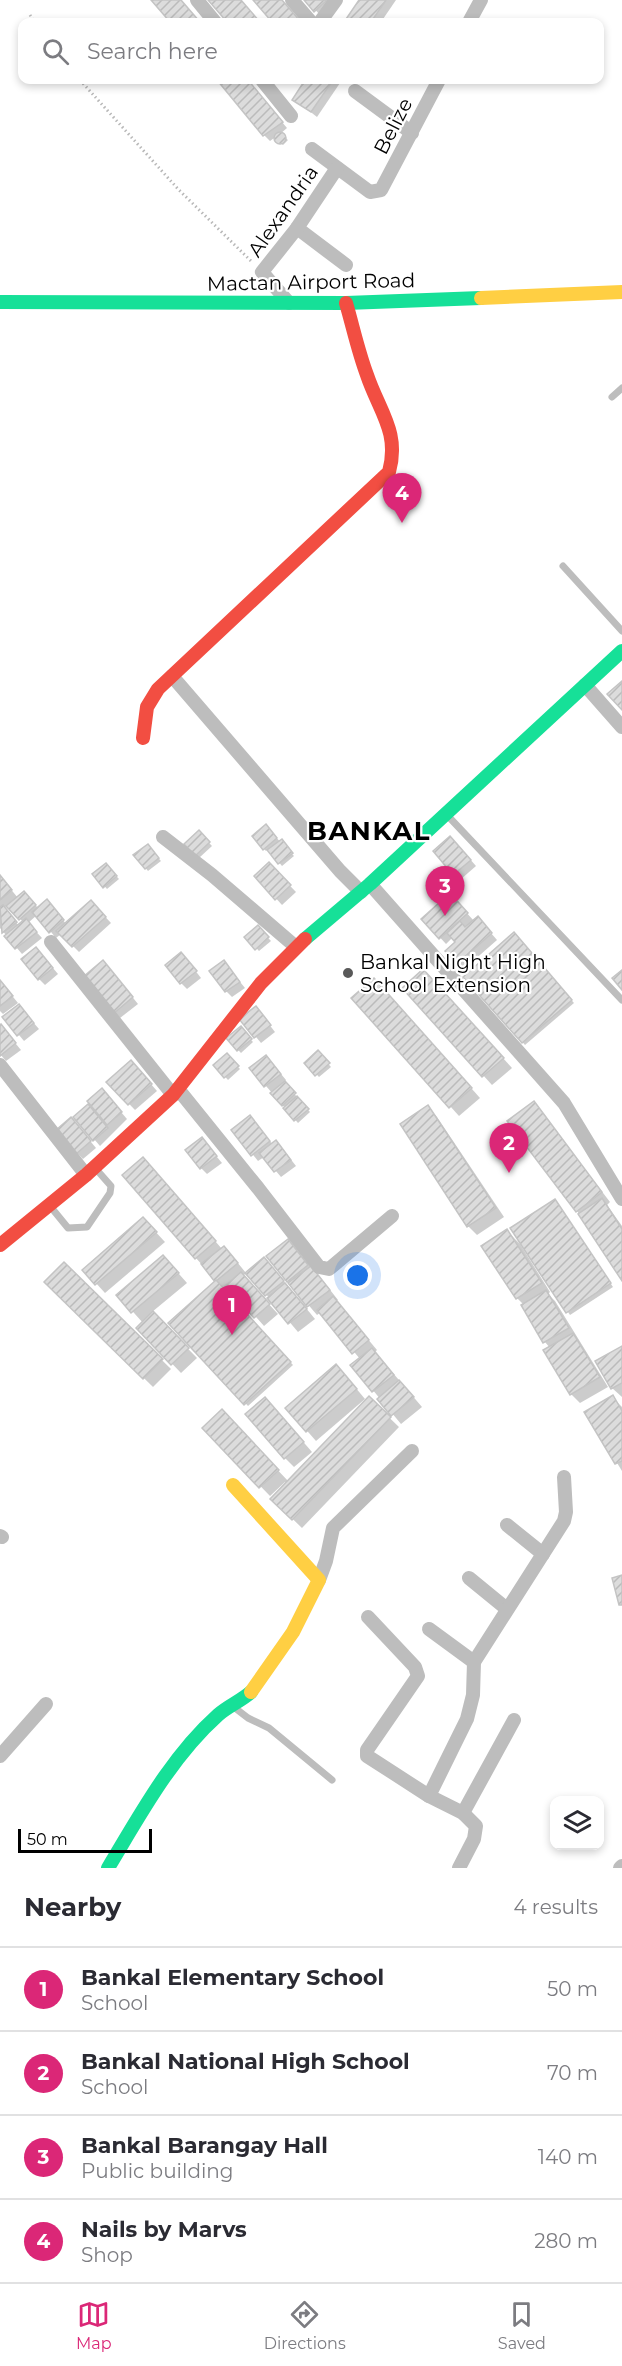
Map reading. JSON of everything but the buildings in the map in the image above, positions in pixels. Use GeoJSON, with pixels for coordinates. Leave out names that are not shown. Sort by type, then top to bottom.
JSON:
{"type":"FeatureCollection","features":[{"type":"Feature","properties":{"kind":"street"},"geometry":{"type":"LineString","coordinates":[[197,0],[212,18]]}},
{"type":"Feature","properties":{"kind":"street"},"geometry":{"type":"LineString","coordinates":[[292,0],[308,18]]}},
{"type":"Feature","properties":{"kind":"street"},"geometry":{"type":"LineString","coordinates":[[323,18],[336,0]]}},
{"type":"Feature","properties":{"kind":"street"},"geometry":{"type":"LineString","coordinates":[[471,18],[479,1]]}},
{"type":"Feature","properties":{"kind":"street","name":"Belize"},"geometry":{"type":"LineString","coordinates":[[337,168],[370,192],[381,190],[437,84]]}},
{"type":"Feature","properties":{"kind":"street"},"geometry":{"type":"LineString","coordinates":[[275,85],[291,116]]}},
{"type":"Feature","properties":{"kind":"street"},"geometry":{"type":"LineString","coordinates":[[355,91],[412,133]]}},
{"type":"Feature","properties":{"kind":"street"},"geometry":{"type":"LineString","coordinates":[[312,149],[337,168]]}},
{"type":"Feature","properties":{"kind":"street","name":"Alexandria"},"geometry":{"type":"LineString","coordinates":[[289,303],[262,272],[297,228],[337,168]]}},
{"type":"Feature","properties":{"kind":"street"},"geometry":{"type":"LineString","coordinates":[[297,228],[346,265]]}},
{"type":"Feature","properties":{"kind":"street","name":"Mactan Airport Road"},"geometry":{"type":"LineString","coordinates":[[0,302],[346,303],[621,296]]}},
{"type":"Feature","properties":{"kind":"street"},"geometry":{"type":"LineString","coordinates":[[143,738],[147,707],[158,689],[389,472],[395,455],[390,425],[370,386],[346,303]]}},
{"type":"Feature","properties":{"kind":"street"},"geometry":{"type":"LineString","coordinates":[[0,1245],[90,1171],[175,1092],[261,983],[296,947],[365,888],[622,651]]}},
{"type":"Feature","properties":{"kind":"street"},"geometry":{"type":"LineString","coordinates":[[172,676],[340,871],[365,888],[564,1102],[622,1199]]}},
{"type":"Feature","properties":{"kind":"street"},"geometry":{"type":"LineString","coordinates":[[585,684],[622,727]]}},
{"type":"Feature","properties":{"kind":"street"},"geometry":{"type":"LineString","coordinates":[[163,837],[214,872],[296,947]]}},
{"type":"Feature","properties":{"kind":"street"},"geometry":{"type":"LineString","coordinates":[[51,942],[258,1188],[319,1267],[329,1269],[392,1216]]}},
{"type":"Feature","properties":{"kind":"street"},"geometry":{"type":"LineString","coordinates":[[0,1065],[90,1171]]}},
{"type":"Feature","properties":{"kind":"street"},"geometry":{"type":"LineString","coordinates":[[108,1868],[154,1791],[219,1714],[256,1687],[294,1632],[326,1561],[333,1528],[412,1451]]}},
{"type":"Feature","properties":{"kind":"street"},"geometry":{"type":"LineString","coordinates":[[429,1796],[467,1719],[473,1695],[474,1662],[564,1521],[566,1512],[564,1477]]}},
{"type":"Feature","properties":{"kind":"street"},"geometry":{"type":"LineString","coordinates":[[233,1485],[318,1580]]}},
{"type":"Feature","properties":{"kind":"street"},"geometry":{"type":"LineString","coordinates":[[507,1525],[543,1554]]}},
{"type":"Feature","properties":{"kind":"street"},"geometry":{"type":"LineString","coordinates":[[469,1578],[507,1609]]}},
{"type":"Feature","properties":{"kind":"street"},"geometry":{"type":"LineString","coordinates":[[368,1617],[414,1667],[418,1676],[366,1750],[367,1756],[429,1796],[463,1814],[476,1826],[474,1839],[459,1868]]}},
{"type":"Feature","properties":{"kind":"street"},"geometry":{"type":"LineString","coordinates":[[429,1629],[474,1662]]}},
{"type":"Feature","properties":{"kind":"street"},"geometry":{"type":"LineString","coordinates":[[0,1756],[46,1704]]}},
{"type":"Feature","properties":{"kind":"street"},"geometry":{"type":"LineString","coordinates":[[463,1814],[514,1720]]}},
{"type":"Feature","properties":{"kind":"lane"},"geometry":{"type":"LineString","coordinates":[[612,397],[622,388]]}},
{"type":"Feature","properties":{"kind":"lane"},"geometry":{"type":"LineString","coordinates":[[562,566],[622,631]]}},
{"type":"Feature","properties":{"kind":"lane"},"geometry":{"type":"LineString","coordinates":[[445,813],[622,1000]]}},
{"type":"Feature","properties":{"kind":"lane"},"geometry":{"type":"LineString","coordinates":[[49,1205],[68,1228],[87,1227],[110,1193],[111,1186],[90,1171]]}},
{"type":"Feature","properties":{"kind":"lane"},"geometry":{"type":"LineString","coordinates":[[233,1706],[248,1718],[269,1728],[332,1780]]}},
{"type":"Feature","properties":{"kind":"path"},"geometry":{"type":"LineString","coordinates":[[84,84],[178,189],[262,272]]}},
{"type":"Feature","properties":{"kind":"traffic: fast"},"geometry":{"type":"LineString","coordinates":[[0,302],[346,303],[481,298]]}},
{"type":"Feature","properties":{"kind":"traffic: fast"},"geometry":{"type":"LineString","coordinates":[[305,939],[370,884],[622,651]]}},
{"type":"Feature","properties":{"kind":"traffic: fast"},"geometry":{"type":"LineString","coordinates":[[108,1868],[144,1807],[185,1749],[218,1715],[251,1692]]}},
{"type":"Feature","properties":{"kind":"traffic: slow"},"geometry":{"type":"LineString","coordinates":[[481,298],[622,292]]}},
{"type":"Feature","properties":{"kind":"traffic: slow"},"geometry":{"type":"LineString","coordinates":[[233,1485],[319,1580],[293,1632],[251,1692]]}},
{"type":"Feature","properties":{"kind":"traffic: jam"},"geometry":{"type":"LineString","coordinates":[[143,738],[147,707],[158,689],[389,472],[392,458],[390,433],[364,366],[346,303]]}},
{"type":"Feature","properties":{"kind":"traffic: jam"},"geometry":{"type":"LineString","coordinates":[[0,1245],[86,1175],[173,1095],[261,983],[305,939]]}},
{"type":"Feature","properties":{"kind":"place","name":"Nails by Marvs"},"geometry":{"type":"Point","coordinates":[402,523]}},
{"type":"Feature","properties":{"kind":"place","name":"Bankal Barangay Hall"},"geometry":{"type":"Point","coordinates":[445,916]}},
{"type":"Feature","properties":{"kind":"place","name":"Bankal Night High School Extension"},"geometry":{"type":"Point","coordinates":[348,973]}},
{"type":"Feature","properties":{"kind":"place","name":"Bankal National High School"},"geometry":{"type":"Point","coordinates":[509,1173]}},
{"type":"Feature","properties":{"kind":"place","name":"Bankal Elementary School"},"geometry":{"type":"Point","coordinates":[232,1335]}},
{"type":"Feature","properties":{"kind":"district","name":"BANKAL"},"geometry":{"type":"Point","coordinates":[369,831]}}]}
